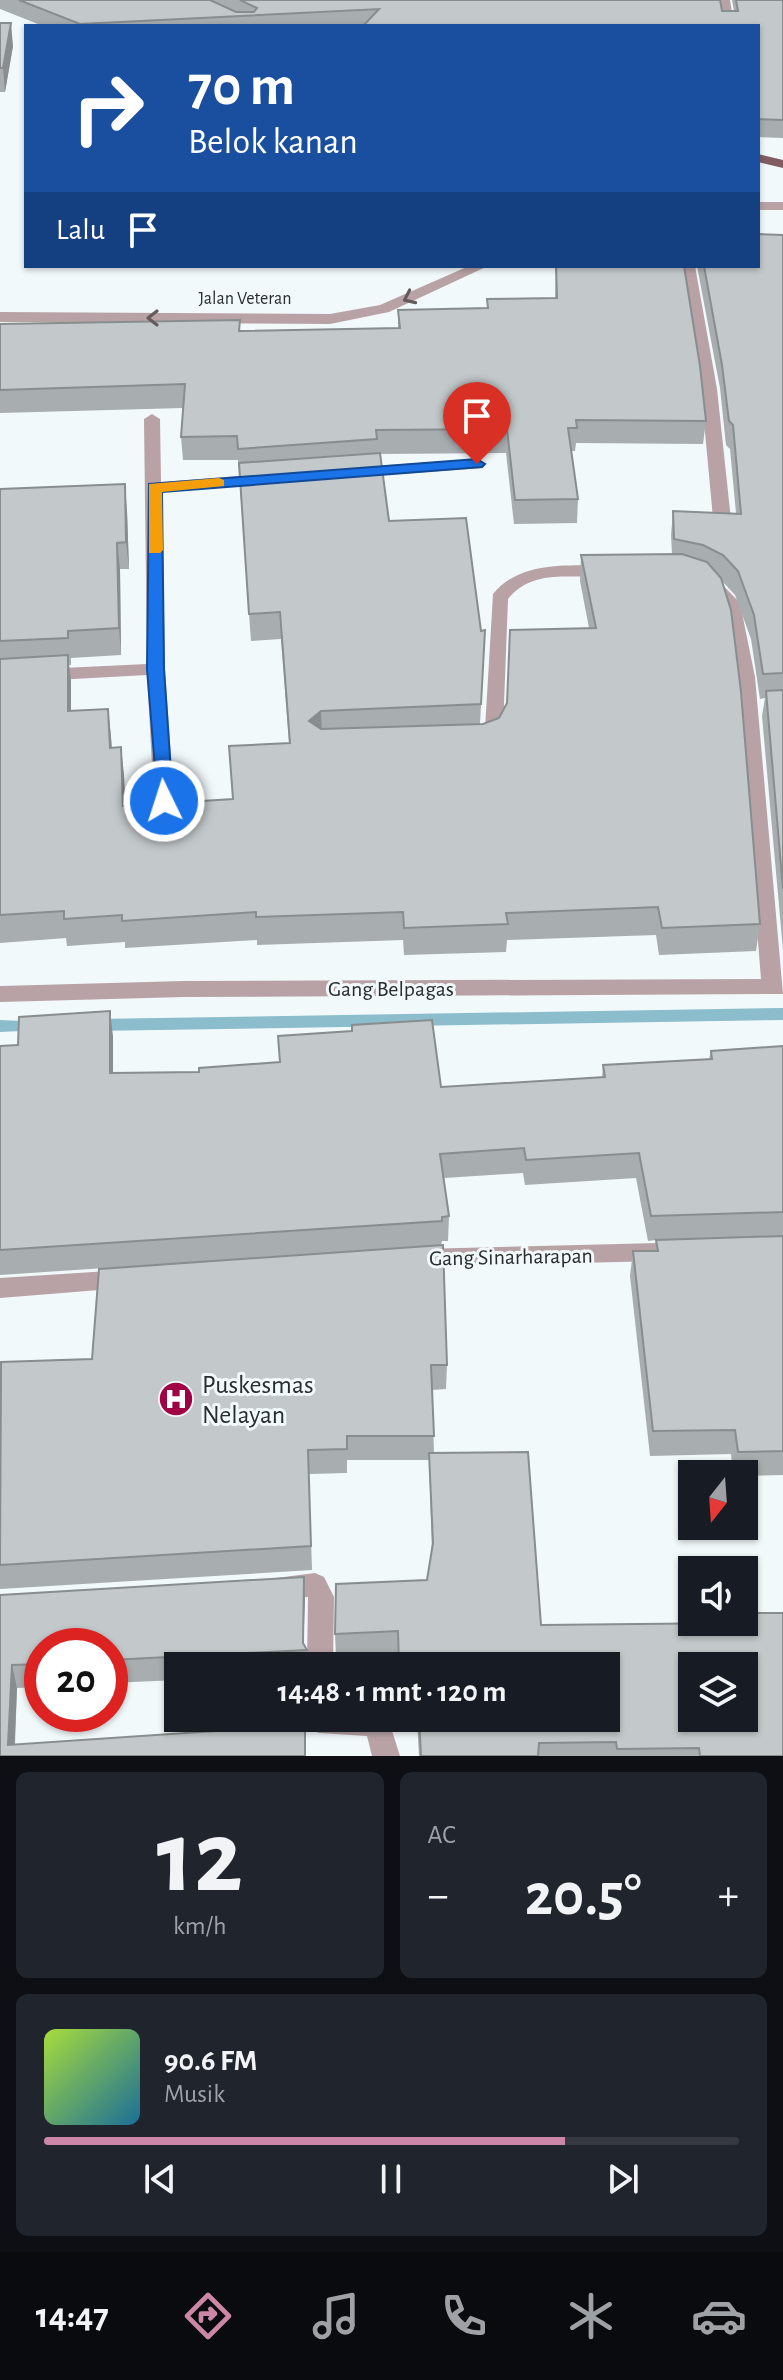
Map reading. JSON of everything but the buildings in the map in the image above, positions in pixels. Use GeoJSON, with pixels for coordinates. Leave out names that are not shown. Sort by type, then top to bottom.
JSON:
{"type":"FeatureCollection","features":[{"type":"Feature","properties":{"kind":"main road"},"geometry":{"type":"LineString","coordinates":[[760,158],[783,164]]}},
{"type":"Feature","properties":{"kind":"street"},"geometry":{"type":"LineString","coordinates":[[724,0],[728,24]]}},
{"type":"Feature","properties":{"kind":"street"},"geometry":{"type":"LineString","coordinates":[[760,206],[783,206]]}},
{"type":"Feature","properties":{"kind":"street","name":"Jalan Veteran"},"geometry":{"type":"LineString","coordinates":[[0,317],[341,317],[384,309],[476,268]]}},
{"type":"Feature","properties":{"kind":"street"},"geometry":{"type":"LineString","coordinates":[[688,268],[709,389],[723,529]]}},
{"type":"Feature","properties":{"kind":"street"},"geometry":{"type":"LineString","coordinates":[[152,419],[156,669],[164,801]]}},
{"type":"Feature","properties":{"kind":"street"},"geometry":{"type":"LineString","coordinates":[[339,474],[477,464]]}},
{"type":"Feature","properties":{"kind":"street"},"geometry":{"type":"LineString","coordinates":[[154,488],[277,478]]}},
{"type":"Feature","properties":{"kind":"street"},"geometry":{"type":"LineString","coordinates":[[469,742],[487,741],[493,734],[499,598],[506,587],[523,577],[543,573],[621,569]]}},
{"type":"Feature","properties":{"kind":"street"},"geometry":{"type":"LineString","coordinates":[[696,576],[722,592],[731,603],[749,708],[777,986]]}},
{"type":"Feature","properties":{"kind":"street"},"geometry":{"type":"LineString","coordinates":[[0,677],[156,669]]}},
{"type":"Feature","properties":{"kind":"street"},"geometry":{"type":"LineString","coordinates":[[749,708],[772,707]]}},
{"type":"Feature","properties":{"kind":"street","name":"Gang Belpagas"},"geometry":{"type":"LineString","coordinates":[[0,994],[199,989],[777,986]]}},
{"type":"Feature","properties":{"kind":"street","name":"Gang Sinarharapan"},"geometry":{"type":"LineString","coordinates":[[389,1260],[688,1252]]}},
{"type":"Feature","properties":{"kind":"street"},"geometry":{"type":"LineString","coordinates":[[0,1288],[140,1278]]}},
{"type":"Feature","properties":{"kind":"street"},"geometry":{"type":"LineString","coordinates":[[252,1589],[315,1585],[321,1597],[320,1652]]}},
{"type":"Feature","properties":{"kind":"street"},"geometry":{"type":"LineString","coordinates":[[379,1732],[386,1756]]}},
{"type":"Feature","properties":{"kind":"waterway"},"geometry":{"type":"LineString","coordinates":[[93,1025],[783,1014]]}},
{"type":"Feature","properties":{"kind":"waterway"},"geometry":{"type":"LineString","coordinates":[[0,1026],[37,1026]]}},
{"type":"Feature","properties":{"kind":"slow traffic"},"geometry":{"type":"LineString","coordinates":[[155,550],[154,488],[219,483]]}},
{"type":"Feature","properties":{"kind":"place","name":"Puskesmas Nelayan"},"geometry":{"type":"Point","coordinates":[176,1399]}},
{"type":"Feature","properties":{"kind":"route"},"geometry":{"type":"LineString","coordinates":[[164,801],[156,669],[154,488],[477,464]]}}]}
